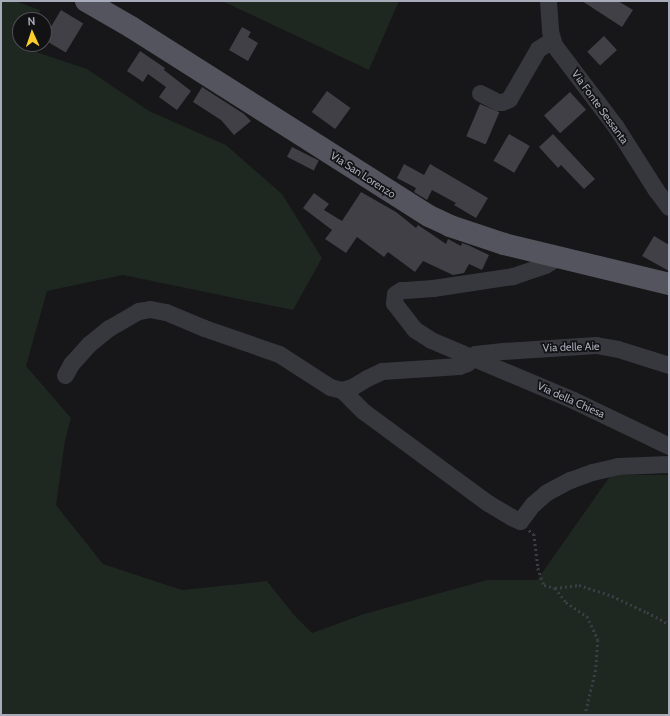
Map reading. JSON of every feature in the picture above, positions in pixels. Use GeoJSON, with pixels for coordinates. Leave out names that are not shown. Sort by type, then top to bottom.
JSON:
{"type":"FeatureCollection","features":[{"type":"Feature","properties":{"kind":"main road","name":"Via San Lorenzo"},"geometry":{"type":"LineString","coordinates":[[86,1],[138,31],[429,216],[476,235],[669,284]]}},
{"type":"Feature","properties":{"kind":"street","name":"Via Fonte Sessanta"},"geometry":{"type":"LineString","coordinates":[[548,1],[548,20],[552,40],[616,127],[656,190],[669,207]]}},
{"type":"Feature","properties":{"kind":"street"},"geometry":{"type":"LineString","coordinates":[[480,93],[498,102],[509,99],[538,49],[552,40]]}},
{"type":"Feature","properties":{"kind":"street","name":"Via della Chiesa"},"geometry":{"type":"LineString","coordinates":[[555,256],[553,260],[545,265],[513,276],[433,288],[406,289],[395,294],[394,299],[396,306],[414,328],[431,340],[574,400],[669,446]]}},
{"type":"Feature","properties":{"kind":"street"},"geometry":{"type":"LineString","coordinates":[[65,375],[71,364],[89,344],[109,328],[138,311],[150,308],[166,312],[204,328],[279,354],[330,387],[342,390],[363,411],[488,503],[510,517],[520,521],[547,492],[570,480],[592,472],[618,466],[669,464]]}},
{"type":"Feature","properties":{"kind":"street","name":"Via delle Aie"},"geometry":{"type":"LineString","coordinates":[[342,390],[352,387],[382,371],[459,366],[467,363],[478,353],[498,351],[596,345],[669,365]]}},
{"type":"Feature","properties":{"kind":"path"},"geometry":{"type":"LineString","coordinates":[[520,521],[534,534],[538,568],[544,586],[555,588],[579,584],[612,596],[669,624]]}},
{"type":"Feature","properties":{"kind":"path"},"geometry":{"type":"LineString","coordinates":[[555,588],[566,602],[587,616],[598,640],[596,670],[585,715]]}},
{"type":"Feature","properties":{"kind":"shaded area"},"geometry":{"type":"Polygon","coordinates":[[[1,1],[15,1],[40,10],[40,12],[12,12],[12,52],[36,52],[87,69],[149,111],[226,145],[282,194],[322,258],[293,310],[123,275],[47,291],[26,366],[71,418],[65,441],[56,505],[103,564],[182,590],[267,581],[294,615],[312,633],[364,614],[487,580],[537,580],[611,475],[669,475],[669,715],[1,715],[1,1]]]}},
{"type":"Feature","properties":{"kind":"shaded area"},"geometry":{"type":"Polygon","coordinates":[[[222,1],[399,1],[369,70],[222,1]]]}},
{"type":"Feature","properties":{"kind":"building"},"geometry":{"type":"Polygon","coordinates":[[[582,1],[618,1],[633,10],[622,27],[582,1]]]}},
{"type":"Feature","properties":{"kind":"building"},"geometry":{"type":"Polygon","coordinates":[[[61,10],[83,23],[66,53],[52,44],[52,25],[61,10]]]}},
{"type":"Feature","properties":{"kind":"building"},"geometry":{"type":"Polygon","coordinates":[[[242,27],[251,32],[248,37],[258,43],[248,61],[229,50],[242,27]]]}},
{"type":"Feature","properties":{"kind":"building"},"geometry":{"type":"Polygon","coordinates":[[[604,36],[617,50],[600,66],[587,52],[604,36]]]}},
{"type":"Feature","properties":{"kind":"building"},"geometry":{"type":"Polygon","coordinates":[[[140,51],[165,68],[164,70],[191,91],[177,110],[159,97],[166,87],[148,74],[143,82],[127,71],[140,51]]]}},
{"type":"Feature","properties":{"kind":"building"},"geometry":{"type":"Polygon","coordinates":[[[202,87],[244,114],[251,121],[234,135],[221,120],[193,102],[202,87]]]}},
{"type":"Feature","properties":{"kind":"building"},"geometry":{"type":"Polygon","coordinates":[[[327,91],[350,108],[335,129],[312,112],[327,91]]]}},
{"type":"Feature","properties":{"kind":"building"},"geometry":{"type":"Polygon","coordinates":[[[570,92],[586,110],[560,133],[544,115],[570,92]]]}},
{"type":"Feature","properties":{"kind":"building"},"geometry":{"type":"Polygon","coordinates":[[[480,104],[499,112],[486,144],[466,136],[480,104]]]}},
{"type":"Feature","properties":{"kind":"building"},"geometry":{"type":"Polygon","coordinates":[[[509,134],[530,146],[514,173],[494,161],[509,134]]]}},
{"type":"Feature","properties":{"kind":"building"},"geometry":{"type":"Polygon","coordinates":[[[553,134],[595,179],[584,189],[561,165],[558,168],[539,147],[553,134]]]}},
{"type":"Feature","properties":{"kind":"building"},"geometry":{"type":"Polygon","coordinates":[[[292,147],[319,161],[314,170],[287,157],[292,147]]]}},
{"type":"Feature","properties":{"kind":"building"},"geometry":{"type":"Polygon","coordinates":[[[404,164],[424,175],[430,164],[488,198],[476,218],[454,205],[456,203],[432,190],[427,200],[414,192],[416,188],[397,178],[404,164]]]}},
{"type":"Feature","properties":{"kind":"building"},"geometry":{"type":"Polygon","coordinates":[[[361,192],[396,212],[416,228],[418,225],[446,244],[448,239],[461,246],[462,243],[489,255],[482,270],[469,264],[464,273],[453,275],[423,261],[415,272],[388,252],[384,257],[357,237],[346,253],[325,239],[332,230],[303,208],[314,193],[329,204],[324,210],[342,221],[361,192]]]}},
{"type":"Feature","properties":{"kind":"building"},"geometry":{"type":"Polygon","coordinates":[[[654,236],[669,245],[669,271],[642,256],[654,236]]]}}]}
